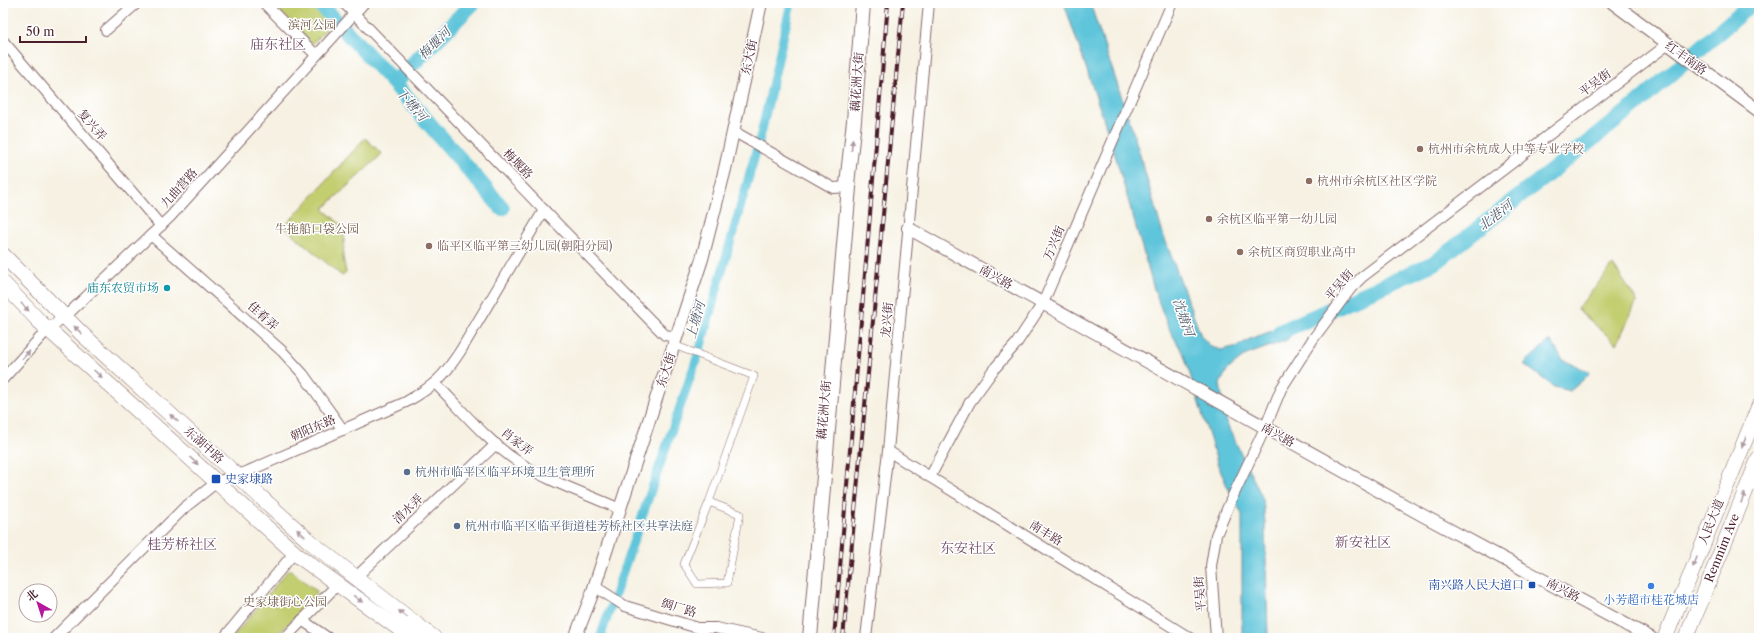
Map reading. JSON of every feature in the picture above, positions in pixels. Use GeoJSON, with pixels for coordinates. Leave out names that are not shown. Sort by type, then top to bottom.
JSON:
{"type":"FeatureCollection","features":[{"type":"Feature","properties":{"kind":"main road","name":"藕花洲大街"},"geometry":{"type":"LineString","coordinates":[[803,638],[854,121],[863,3]]}},
{"type":"Feature","properties":{"kind":"main road","name":"藕花洲大街"},"geometry":{"type":"LineString","coordinates":[[810,638],[847,186]]}},
{"type":"Feature","properties":{"kind":"main road","name":"东湖中路"},"geometry":{"type":"LineString","coordinates":[[3,255],[64,317],[309,541],[434,638]]}},
{"type":"Feature","properties":{"kind":"main road","name":"东湖中路"},"geometry":{"type":"LineString","coordinates":[[3,283],[48,329],[297,555],[412,638]]}},
{"type":"Feature","properties":{"kind":"main road","name":"人民大道"},"geometry":{"type":"LineString","coordinates":[[1665,638],[1759,406]]}},
{"type":"Feature","properties":{"kind":"main road","name":"Renmim Ave"},"geometry":{"type":"LineString","coordinates":[[1686,638],[1759,458]]}},
{"type":"Feature","properties":{"kind":"street"},"geometry":{"type":"LineString","coordinates":[[106,30],[136,3]]}},
{"type":"Feature","properties":{"kind":"street"},"geometry":{"type":"LineString","coordinates":[[264,3],[318,54]]}},
{"type":"Feature","properties":{"kind":"street","name":"梅堰路"},"geometry":{"type":"LineString","coordinates":[[344,3],[650,320],[677,343]]}},
{"type":"Feature","properties":{"kind":"street","name":"九曲营路"},"geometry":{"type":"LineString","coordinates":[[3,379],[48,329],[64,317],[161,226],[364,3]]}},
{"type":"Feature","properties":{"kind":"street","name":"东大街"},"geometry":{"type":"LineString","coordinates":[[575,638],[677,343],[702,259],[733,131],[761,3]]}},
{"type":"Feature","properties":{"kind":"street","name":"龙兴街"},"geometry":{"type":"LineString","coordinates":[[866,638],[888,451],[929,3]]}},
{"type":"Feature","properties":{"kind":"street","name":"万兴街"},"geometry":{"type":"LineString","coordinates":[[930,477],[970,402],[994,369],[1016,344],[1042,303],[1172,3]]}},
{"type":"Feature","properties":{"kind":"street","name":"红丰南路"},"geometry":{"type":"LineString","coordinates":[[1613,3],[1759,112]]}},
{"type":"Feature","properties":{"kind":"street","name":"复兴弄"},"geometry":{"type":"LineString","coordinates":[[3,41],[161,226]]}},
{"type":"Feature","properties":{"kind":"street","name":"平吴街"},"geometry":{"type":"LineString","coordinates":[[1216,638],[1211,566],[1216,535],[1265,428],[1281,389],[1317,333],[1362,277],[1668,45]]}},
{"type":"Feature","properties":{"kind":"street"},"geometry":{"type":"LineString","coordinates":[[733,131],[833,188],[847,186]]}},
{"type":"Feature","properties":{"kind":"street","name":"朝阳东路"},"geometry":{"type":"LineString","coordinates":[[54,638],[184,508],[217,482],[343,430],[406,402],[429,389],[447,372],[544,210]]}},
{"type":"Feature","properties":{"kind":"street","name":"南兴路"},"geometry":{"type":"LineString","coordinates":[[908,228],[1227,405],[1265,428],[1461,536],[1651,638]]}},
{"type":"Feature","properties":{"kind":"street","name":"佳肴弄"},"geometry":{"type":"LineString","coordinates":[[151,235],[282,351],[303,374],[343,430]]}},
{"type":"Feature","properties":{"kind":"street"},"geometry":{"type":"LineString","coordinates":[[677,343],[754,376],[709,502],[684,564],[696,584],[727,583],[740,514],[709,502]]}},
{"type":"Feature","properties":{"kind":"street","name":"肖家弄"},"geometry":{"type":"LineString","coordinates":[[435,383],[496,444],[517,461],[543,475],[620,509]]}},
{"type":"Feature","properties":{"kind":"street","name":"清水弄"},"geometry":{"type":"LineString","coordinates":[[356,577],[496,444]]}},
{"type":"Feature","properties":{"kind":"street","name":"南丰路"},"geometry":{"type":"LineString","coordinates":[[888,451],[1190,638]]}},
{"type":"Feature","properties":{"kind":"street"},"geometry":{"type":"LineString","coordinates":[[224,638],[289,559]]}},
{"type":"Feature","properties":{"kind":"street"},"geometry":{"type":"LineString","coordinates":[[285,638],[338,584]]}},
{"type":"Feature","properties":{"kind":"street","name":"绸厂路"},"geometry":{"type":"LineString","coordinates":[[594,586],[625,606],[698,628],[716,628],[762,638]]}},
{"type":"Feature","properties":{"kind":"street"},"geometry":{"type":"LineString","coordinates":[[302,620],[328,638]]}},
{"type":"Feature","properties":{"kind":"green space","name":"滨河公园"},"geometry":{"type":"Polygon","coordinates":[[[272,3],[309,3],[331,25],[312,44],[272,3]]]}},
{"type":"Feature","properties":{"kind":"green space","name":"牛拖船口袋公园"},"geometry":{"type":"Polygon","coordinates":[[[365,138],[382,154],[323,209],[345,228],[343,257],[346,273],[342,276],[284,227],[365,138]]]}},
{"type":"Feature","properties":{"kind":"green space"},"geometry":{"type":"Polygon","coordinates":[[[1613,265],[1637,301],[1617,344],[1577,309],[1613,265]]]}},
{"type":"Feature","properties":{"kind":"green space","name":"史家埭街心公园"},"geometry":{"type":"Polygon","coordinates":[[[289,569],[318,592],[275,638],[232,638],[289,569]]]}},
{"type":"Feature","properties":{"kind":"water","name":"沈塘河"},"geometry":{"type":"Polygon","coordinates":[[[1064,3],[1090,3],[1132,128],[1163,234],[1201,336],[1211,347],[1221,350],[1238,346],[1250,339],[1302,320],[1287,340],[1246,355],[1227,370],[1220,384],[1227,424],[1263,499],[1268,638],[1242,638],[1242,514],[1218,465],[1184,355],[1168,327],[1154,289],[1111,141],[1064,3]]]}},
{"type":"Feature","properties":{"kind":"water"},"geometry":{"type":"Polygon","coordinates":[[[1550,340],[1563,360],[1590,372],[1570,391],[1554,387],[1524,364],[1550,340]]]}},
{"type":"Feature","properties":{"kind":"waterway","name":"下塘河"},"geometry":{"type":"LineString","coordinates":[[319,3],[394,83],[502,208]]}},
{"type":"Feature","properties":{"kind":"waterway","name":"梅堰河"},"geometry":{"type":"LineString","coordinates":[[394,83],[473,3]]}},
{"type":"Feature","properties":{"kind":"waterway","name":"上塘河"},"geometry":{"type":"LineString","coordinates":[[600,638],[700,349],[761,134],[791,3]]}},
{"type":"Feature","properties":{"kind":"waterway","name":"北港河"},"geometry":{"type":"LineString","coordinates":[[1280,332],[1436,262],[1637,104],[1752,3]]}},
{"type":"Feature","properties":{"kind":"railway"},"geometry":{"type":"LineString","coordinates":[[834,638],[888,3]]}},
{"type":"Feature","properties":{"kind":"railway"},"geometry":{"type":"LineString","coordinates":[[843,638],[903,3]]}},
{"type":"Feature","properties":{"kind":"place","name":"杭州市余杭成人中等专业学校"},"geometry":{"type":"Point","coordinates":[1420,149]}},
{"type":"Feature","properties":{"kind":"place","name":"杭州市余杭区社区学院"},"geometry":{"type":"Point","coordinates":[1309,181]}},
{"type":"Feature","properties":{"kind":"place","name":"余杭区临平第一幼儿园"},"geometry":{"type":"Point","coordinates":[1209,219]}},
{"type":"Feature","properties":{"kind":"place","name":"临平区临平第三幼儿园(朝阳分园)"},"geometry":{"type":"Point","coordinates":[429,246]}},
{"type":"Feature","properties":{"kind":"place","name":"余杭区商贸职业高中"},"geometry":{"type":"Point","coordinates":[1240,252]}},
{"type":"Feature","properties":{"kind":"place","name":"庙东农贸市场"},"geometry":{"type":"Point","coordinates":[167,288]}},
{"type":"Feature","properties":{"kind":"place","name":"杭州市临平区临平环境卫生管理所"},"geometry":{"type":"Point","coordinates":[407,472]}},
{"type":"Feature","properties":{"kind":"place","name":"史家埭路"},"geometry":{"type":"Point","coordinates":[216,479]}},
{"type":"Feature","properties":{"kind":"place","name":"杭州市临平区临平街道桂芳桥社区共享法庭"},"geometry":{"type":"Point","coordinates":[457,526]}},
{"type":"Feature","properties":{"kind":"place","name":"南兴路人民大道口"},"geometry":{"type":"Point","coordinates":[1532,585]}},
{"type":"Feature","properties":{"kind":"place","name":"小芳超市桂花城店"},"geometry":{"type":"Point","coordinates":[1651,586]}},
{"type":"Feature","properties":{"kind":"district","name":"庙东社区"},"geometry":{"type":"Point","coordinates":[278,44]}},
{"type":"Feature","properties":{"kind":"district","name":"新安社区"},"geometry":{"type":"Point","coordinates":[1363,542]}},
{"type":"Feature","properties":{"kind":"district","name":"桂芳桥社区"},"geometry":{"type":"Point","coordinates":[182,544]}},
{"type":"Feature","properties":{"kind":"district","name":"东安社区"},"geometry":{"type":"Point","coordinates":[968,548]}}]}
